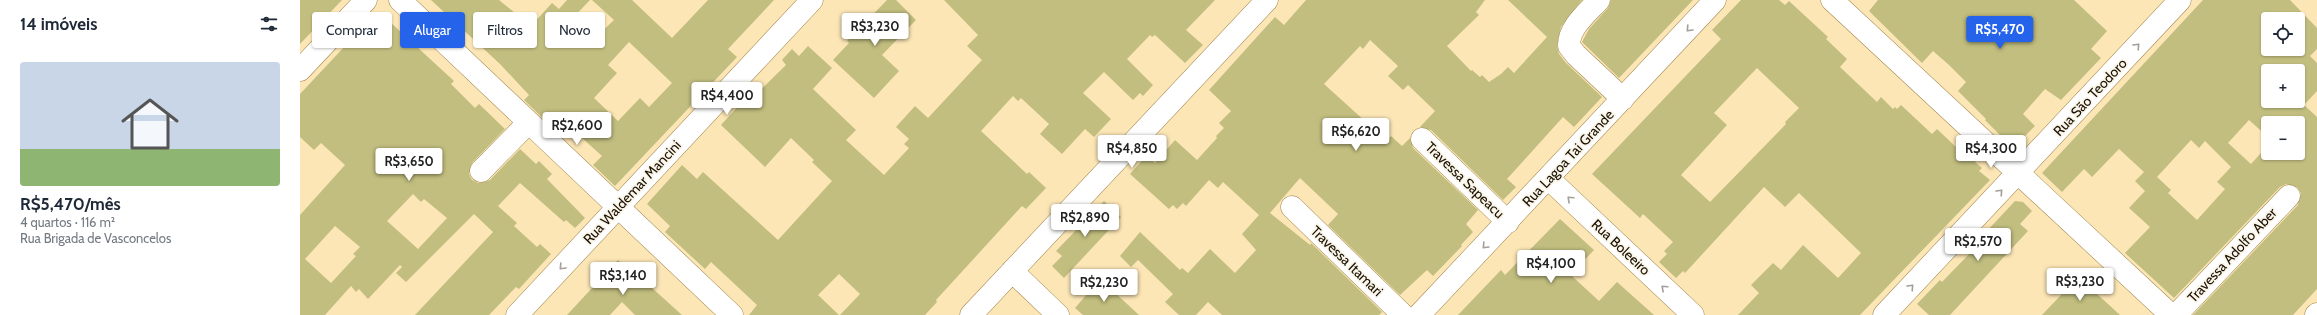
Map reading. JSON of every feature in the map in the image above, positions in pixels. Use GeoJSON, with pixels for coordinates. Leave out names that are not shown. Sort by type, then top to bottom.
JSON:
{"type":"FeatureCollection","features":[{"type":"Feature","properties":{"kind":"street"},"geometry":{"type":"LineString","coordinates":[[300,70],[366,0]]}},
{"type":"Feature","properties":{"kind":"street"},"geometry":{"type":"LineString","coordinates":[[400,0],[617,208],[732,315]]}},
{"type":"Feature","properties":{"kind":"street","name":"Rua Waldemar Mancini"},"geometry":{"type":"LineString","coordinates":[[517,315],[812,0]]}},
{"type":"Feature","properties":{"kind":"street"},"geometry":{"type":"LineString","coordinates":[[971,315],[1267,0]]}},
{"type":"Feature","properties":{"kind":"street"},"geometry":{"type":"LineString","coordinates":[[1599,0],[1575,27],[1571,35],[1569,46],[1576,56],[1623,99]]}},
{"type":"Feature","properties":{"kind":"street","name":"Rua Lagoa Tai Grande"},"geometry":{"type":"LineString","coordinates":[[1420,315],[1715,0]]}},
{"type":"Feature","properties":{"kind":"street"},"geometry":{"type":"LineString","coordinates":[[1832,0],[2019,172],[2171,315]]}},
{"type":"Feature","properties":{"kind":"street","name":"Rua São Teodoro"},"geometry":{"type":"LineString","coordinates":[[1884,315],[2180,0]]}},
{"type":"Feature","properties":{"kind":"street"},"geometry":{"type":"LineString","coordinates":[[481,171],[528,123]]}},
{"type":"Feature","properties":{"kind":"street","name":"Travessa Sapeacu"},"geometry":{"type":"LineString","coordinates":[[1422,139],[1508,222]]}},
{"type":"Feature","properties":{"kind":"street","name":"Rua Boleeiro"},"geometry":{"type":"LineString","coordinates":[[1549,179],[1693,315]]}},
{"type":"Feature","properties":{"kind":"street","name":"Travessa Adolfo Aber"},"geometry":{"type":"LineString","coordinates":[[2176,315],[2288,196]]}},
{"type":"Feature","properties":{"kind":"street","name":"Travessa Itamari"},"geometry":{"type":"LineString","coordinates":[[1292,207],[1402,315]]}},
{"type":"Feature","properties":{"kind":"street"},"geometry":{"type":"LineString","coordinates":[[1012,271],[1058,315]]}},
{"type":"Feature","properties":{"kind":"building"},"geometry":{"type":"Polygon","coordinates":[[[300,0],[342,0],[331,12],[312,12],[312,31],[300,44],[300,0]]]}},
{"type":"Feature","properties":{"kind":"building"},"geometry":{"type":"Polygon","coordinates":[[[431,0],[499,0],[514,12],[473,12],[473,39],[465,32],[465,12],[444,12],[431,0]]]}},
{"type":"Feature","properties":{"kind":"building"},"geometry":{"type":"Polygon","coordinates":[[[567,0],[590,0],[579,12],[545,12],[545,48],[605,48],[605,29],[614,20],[592,0],[632,0],[672,38],[708,0],[774,0],[728,49],[737,57],[615,186],[593,165],[602,156],[581,137],[584,134],[563,114],[551,126],[524,100],[529,95],[483,48],[537,48],[537,19],[552,3],[559,9],[567,0]],[[629,42],[608,65],[617,73],[594,98],[618,121],[640,98],[649,107],[672,83],[629,42]]]}},
{"type":"Feature","properties":{"kind":"building"},"geometry":{"type":"Polygon","coordinates":[[[887,0],[896,0],[916,20],[882,55],[899,71],[874,98],[833,60],[849,43],[847,41],[887,0]]]}},
{"type":"Feature","properties":{"kind":"building"},"geometry":{"type":"Polygon","coordinates":[[[944,0],[1215,0],[1186,30],[1203,45],[1185,63],[1155,35],[1152,37],[1150,35],[1127,59],[1153,85],[1143,96],[1140,93],[1133,100],[1104,72],[1083,93],[1111,119],[1094,137],[1085,129],[1062,154],[1040,134],[1049,124],[1021,98],[1018,101],[1013,96],[981,131],[1027,174],[1029,172],[1046,188],[1026,209],[1022,206],[936,300],[937,302],[925,315],[840,315],[860,294],[839,274],[818,295],[839,315],[749,315],[757,305],[711,262],[705,269],[665,232],[670,226],[647,204],[682,165],[697,179],[703,172],[778,240],[832,181],[812,162],[814,160],[791,138],[765,167],[721,125],[742,102],[745,105],[786,65],[782,60],[792,49],[799,56],[808,46],[832,68],[813,89],[856,130],[846,140],[884,175],[909,148],[904,144],[909,139],[896,127],[915,106],[928,118],[982,60],[967,46],[978,35],[944,0]]]}},
{"type":"Feature","properties":{"kind":"building"},"geometry":{"type":"Polygon","coordinates":[[[1306,0],[1485,0],[1476,12],[1479,15],[1447,46],[1471,71],[1472,70],[1480,77],[1482,75],[1489,82],[1508,67],[1514,73],[1547,37],[1508,0],[1582,0],[1561,27],[1557,46],[1559,54],[1566,63],[1602,97],[1574,127],[1563,117],[1507,179],[1516,187],[1503,200],[1431,130],[1420,127],[1435,111],[1408,85],[1403,90],[1388,76],[1398,66],[1370,40],[1363,49],[1360,46],[1324,84],[1387,141],[1391,136],[1402,146],[1410,138],[1413,148],[1478,210],[1466,224],[1473,232],[1461,245],[1462,246],[1433,276],[1427,270],[1400,295],[1328,225],[1338,214],[1300,178],[1270,213],[1310,245],[1311,243],[1382,312],[1379,315],[1222,315],[1208,302],[1196,315],[1179,315],[1165,302],[1173,294],[1138,260],[1131,267],[1120,256],[1140,232],[1180,270],[1182,268],[1188,273],[1210,249],[1235,273],[1256,250],[1242,234],[1259,215],[1223,182],[1218,188],[1209,180],[1186,206],[1183,203],[1177,209],[1173,205],[1169,209],[1130,174],[1147,155],[1155,163],[1175,140],[1197,160],[1224,128],[1219,123],[1231,111],[1209,90],[1275,17],[1284,25],[1306,0]]]}},
{"type":"Feature","properties":{"kind":"building"},"geometry":{"type":"Polygon","coordinates":[[[1611,0],[1693,0],[1619,78],[1582,42],[1589,29],[1608,8],[1611,0]]]}},
{"type":"Feature","properties":{"kind":"building"},"geometry":{"type":"Polygon","coordinates":[[[1741,0],[1779,0],[1785,5],[1789,1],[1828,37],[1826,39],[1847,59],[1840,67],[1877,102],[1881,97],[1893,109],[1895,107],[1897,109],[1901,105],[1932,134],[1937,129],[1957,148],[1962,144],[1978,159],[1975,162],[1982,168],[1979,171],[1990,180],[1860,315],[1738,315],[1759,293],[1751,285],[1773,263],[1781,270],[1803,245],[1838,278],[1861,253],[1799,193],[1785,207],[1764,187],[1685,273],[1683,271],[1676,278],[1659,262],[1667,254],[1664,251],[1673,242],[1643,214],[1640,218],[1592,174],[1721,39],[1712,30],[1741,0]],[[1757,68],[1714,113],[1727,125],[1681,175],[1710,202],[1786,124],[1785,122],[1799,108],[1757,68]]]}},
{"type":"Feature","properties":{"kind":"building"},"geometry":{"type":"Polygon","coordinates":[[[1878,0],[2074,0],[2107,31],[2091,49],[2101,58],[2061,100],[2045,89],[2023,114],[2035,126],[2013,148],[2009,147],[1998,137],[2000,135],[1958,91],[1966,82],[1949,65],[1933,51],[1922,63],[1869,11],[1878,0]]]}},
{"type":"Feature","properties":{"kind":"building"},"geometry":{"type":"Polygon","coordinates":[[[2203,0],[2290,0],[2302,12],[2261,12],[2261,56],[2305,56],[2305,16],[2317,28],[2317,49],[2310,56],[2317,63],[2317,91],[2305,104],[2305,64],[2261,64],[2261,108],[2305,108],[2305,106],[2317,117],[2317,289],[2293,315],[2193,315],[2298,205],[2301,193],[2297,187],[2286,184],[2280,187],[2174,298],[2125,253],[2150,227],[2129,208],[2145,191],[2135,181],[2144,172],[2119,149],[2092,177],[2084,169],[2062,192],[2042,173],[2203,0]],[[2191,140],[2157,177],[2171,190],[2168,193],[2197,220],[2225,189],[2217,182],[2231,167],[2205,141],[2199,148],[2191,140]]]}},
{"type":"Feature","properties":{"kind":"building"},"geometry":{"type":"Polygon","coordinates":[[[392,24],[400,31],[400,48],[418,48],[454,81],[451,84],[475,108],[479,104],[505,129],[472,163],[469,174],[472,180],[478,183],[490,180],[520,149],[536,164],[539,161],[552,174],[547,179],[585,218],[575,228],[566,220],[564,222],[520,183],[498,206],[517,223],[514,226],[537,247],[540,244],[551,254],[519,289],[516,287],[489,315],[415,315],[493,232],[474,214],[406,282],[396,273],[402,267],[400,265],[368,299],[359,289],[356,292],[351,286],[325,315],[300,315],[300,215],[345,165],[321,143],[314,150],[300,137],[300,94],[343,48],[392,48],[392,24]],[[413,194],[387,221],[418,249],[447,218],[424,199],[421,202],[413,194]],[[335,226],[305,259],[331,283],[356,256],[353,254],[360,247],[335,226]]]}},
{"type":"Feature","properties":{"kind":"building"},"geometry":{"type":"Polygon","coordinates":[[[1104,201],[1121,217],[1064,278],[1052,266],[1062,256],[1056,251],[1104,201]]]}},
{"type":"Feature","properties":{"kind":"building"},"geometry":{"type":"Polygon","coordinates":[[[2015,201],[2023,202],[2032,211],[2020,224],[2028,231],[1950,315],[1929,315],[1917,304],[1940,280],[1942,282],[1972,251],[1970,249],[2015,201]]]}},
{"type":"Feature","properties":{"kind":"building"},"geometry":{"type":"Polygon","coordinates":[[[1560,219],[1594,250],[1571,274],[1573,277],[1599,301],[1617,282],[1654,315],[1458,315],[1501,270],[1505,275],[1560,219]]]}},
{"type":"Feature","properties":{"kind":"building"},"geometry":{"type":"Polygon","coordinates":[[[618,260],[640,279],[641,278],[682,315],[635,315],[622,302],[610,315],[567,315],[618,260]]]}},
{"type":"Feature","properties":{"kind":"building"},"geometry":{"type":"Polygon","coordinates":[[[2079,276],[2096,293],[2120,315],[2042,315],[2079,276]]]}},
{"type":"Feature","properties":{"kind":"building"},"geometry":{"type":"Polygon","coordinates":[[[1100,279],[1139,315],[1083,315],[1075,308],[1100,279]]]}}]}
